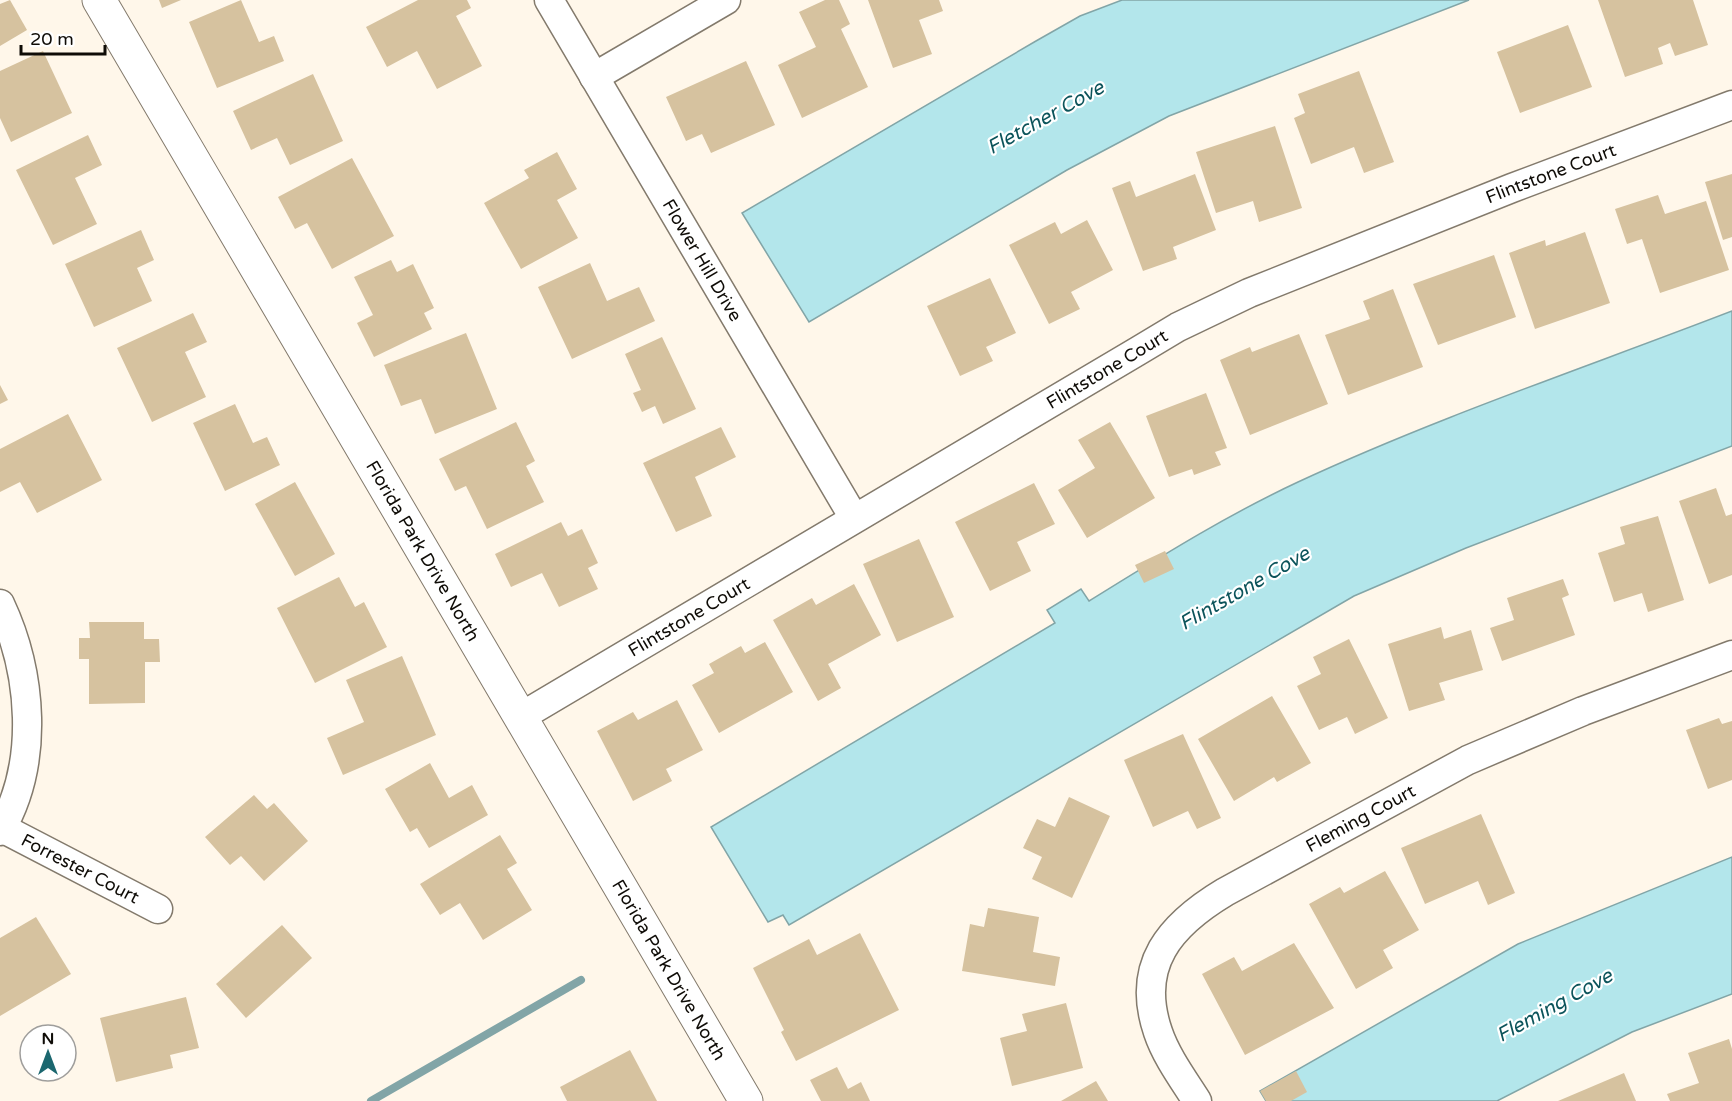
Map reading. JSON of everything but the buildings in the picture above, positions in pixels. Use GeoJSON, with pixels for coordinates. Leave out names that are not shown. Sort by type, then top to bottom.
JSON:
{"type":"FeatureCollection","features":[{"type":"Feature","properties":{"kind":"street","name":"Florida Park Drive North"},"geometry":{"type":"LineString","coordinates":[[99,0],[522,716],[746,1101]]}},
{"type":"Feature","properties":{"kind":"street","name":"Flower Hill Drive"},"geometry":{"type":"LineString","coordinates":[[549,0],[854,518]]}},
{"type":"Feature","properties":{"kind":"street"},"geometry":{"type":"LineString","coordinates":[[594,77],[726,0]]}},
{"type":"Feature","properties":{"kind":"street","name":"Flintstone Court"},"geometry":{"type":"LineString","coordinates":[[522,716],[1178,327],[1214,309],[1512,188],[1732,105]]}},
{"type":"Feature","properties":{"kind":"street"},"geometry":{"type":"LineString","coordinates":[[0,604],[21,661],[26,702],[24,756],[19,780],[1,829]]}},
{"type":"Feature","properties":{"kind":"street","name":"Fleming Court"},"geometry":{"type":"LineString","coordinates":[[1197,1101],[1158,1032],[1152,992],[1152,974],[1160,950],[1167,938],[1193,913],[1225,892],[1468,760],[1583,711],[1732,655]]}},
{"type":"Feature","properties":{"kind":"street","name":"Forrester Court"},"geometry":{"type":"LineString","coordinates":[[1,829],[158,909]]}},
{"type":"Feature","properties":{"kind":"water","name":"Fletcher Cove"},"geometry":{"type":"Polygon","coordinates":[[[1122,0],[1469,0],[1169,116],[1067,170],[809,322],[742,213],[1080,16],[1122,0]]]}},
{"type":"Feature","properties":{"kind":"water","name":"Flintstone Cove"},"geometry":{"type":"Polygon","coordinates":[[[1732,311],[1732,446],[1466,548],[1354,596],[789,925],[783,915],[768,922],[711,827],[1055,623],[1047,610],[1081,589],[1089,601],[1244,509],[1351,458],[1459,414],[1732,311]]]}},
{"type":"Feature","properties":{"kind":"water","name":"Fleming Cove"},"geometry":{"type":"Polygon","coordinates":[[[1732,857],[1732,994],[1632,1032],[1497,1101],[1266,1101],[1260,1091],[1518,944],[1732,857]]]}},
{"type":"Feature","properties":{"kind":"waterway"},"geometry":{"type":"LineString","coordinates":[[371,1101],[581,980]]}}]}
